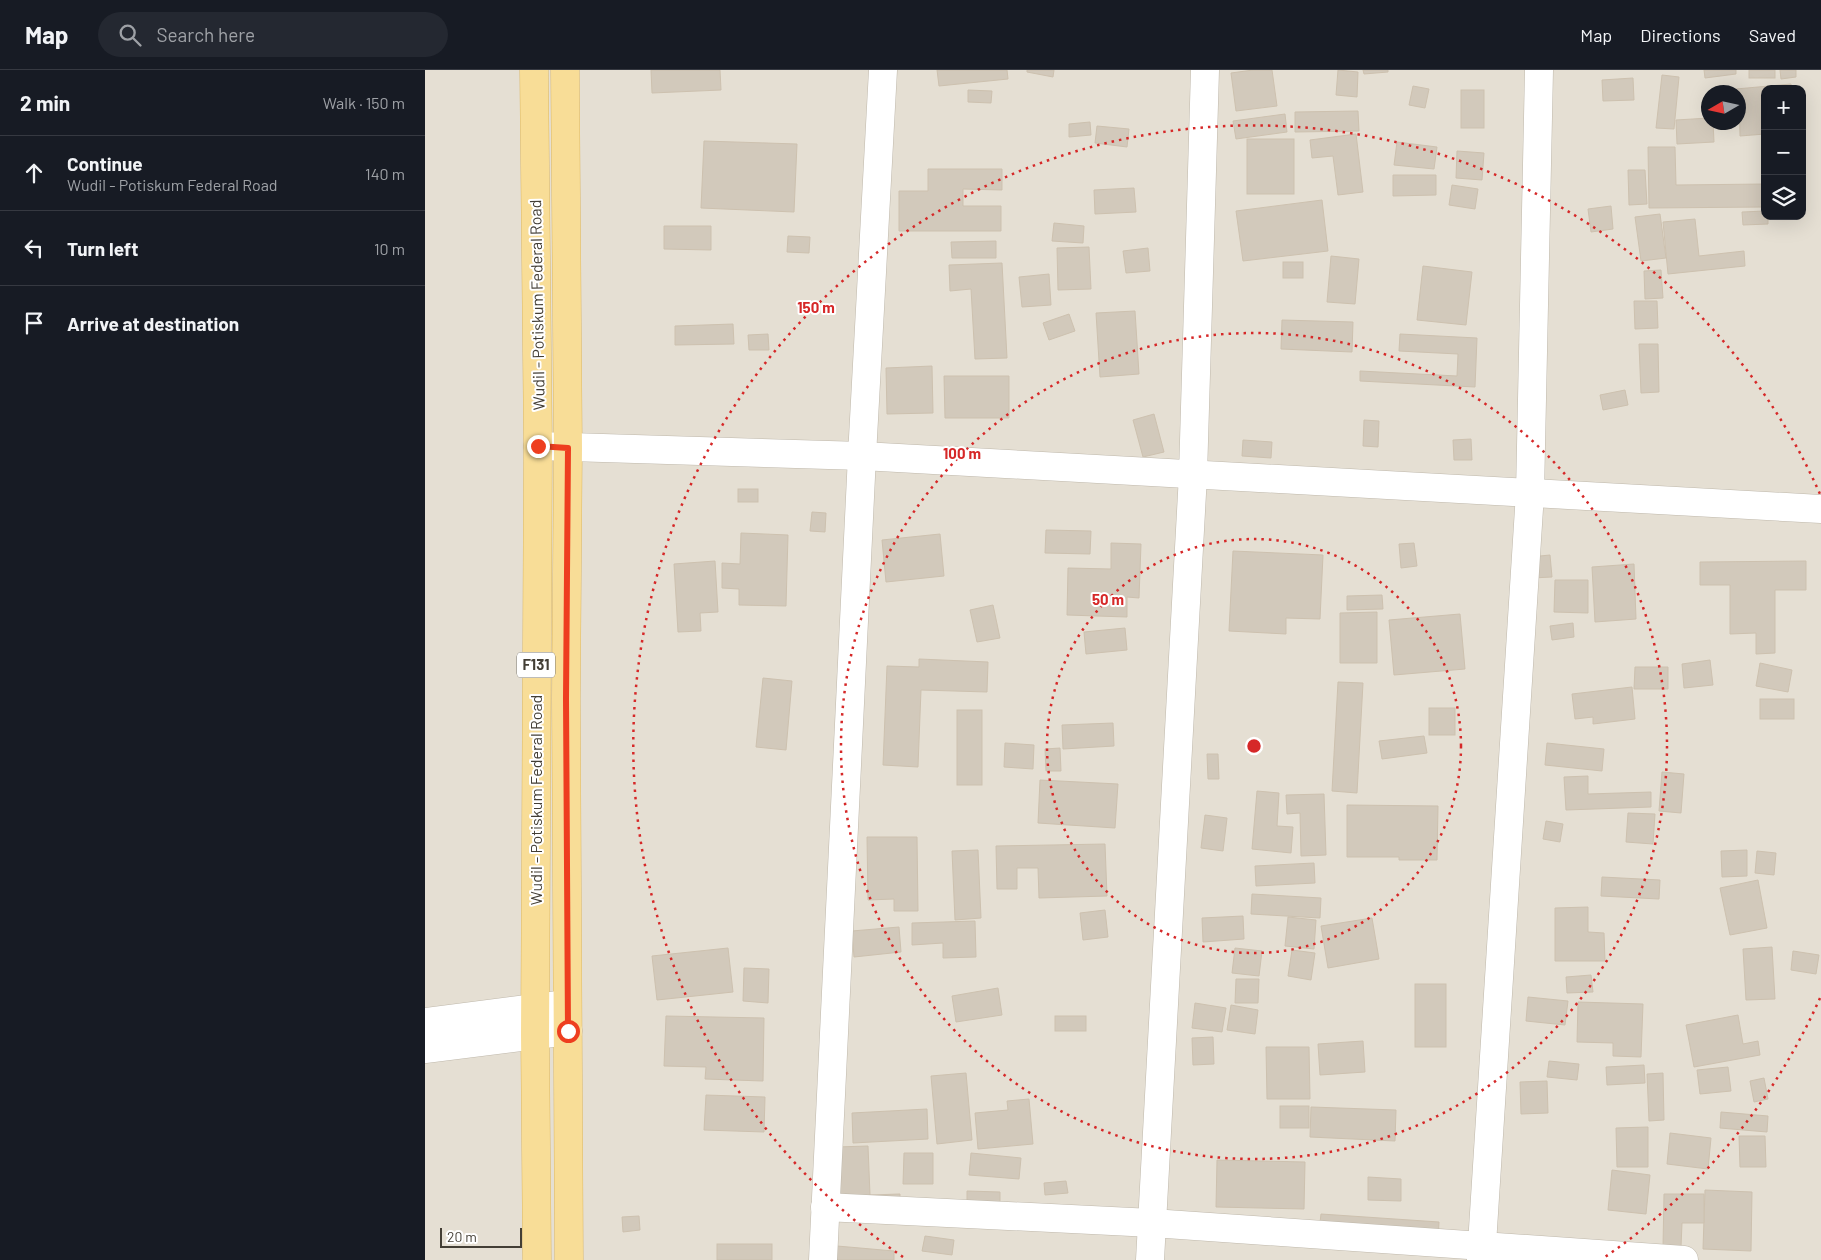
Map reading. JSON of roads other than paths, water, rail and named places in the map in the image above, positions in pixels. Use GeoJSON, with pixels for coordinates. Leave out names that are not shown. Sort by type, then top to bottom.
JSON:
{"type":"FeatureCollection","features":[{"type":"Feature","properties":{"kind":"main road","name":"Wudil - Potiskum Federal Road"},"geometry":{"type":"LineString","coordinates":[[534,70],[538,446],[535,1021],[537,1260]]}},
{"type":"Feature","properties":{"kind":"main road","name":"Wudil - Potiskum Federal Road"},"geometry":{"type":"LineString","coordinates":[[565,70],[568,448],[566,699],[569,1260]]}},
{"type":"Feature","properties":{"kind":"street"},"geometry":{"type":"LineString","coordinates":[[823,1260],[862,456],[883,70]]}},
{"type":"Feature","properties":{"kind":"street"},"geometry":{"type":"LineString","coordinates":[[1150,1260],[1193,475],[1205,70]]}},
{"type":"Feature","properties":{"kind":"street"},"geometry":{"type":"LineString","coordinates":[[1481,1253],[1530,493],[1539,70]]}},
{"type":"Feature","properties":{"kind":"street"},"geometry":{"type":"LineString","coordinates":[[538,446],[862,456],[1821,509]]}},
{"type":"Feature","properties":{"kind":"street"},"geometry":{"type":"LineString","coordinates":[[425,1048],[535,1021],[567,1004]]}},
{"type":"Feature","properties":{"kind":"street"},"geometry":{"type":"LineString","coordinates":[[425,1022],[535,1021],[568,1031]]}},
{"type":"Feature","properties":{"kind":"street"},"geometry":{"type":"LineString","coordinates":[[825,1207],[1152,1223],[1481,1253],[1683,1260]]}}]}
